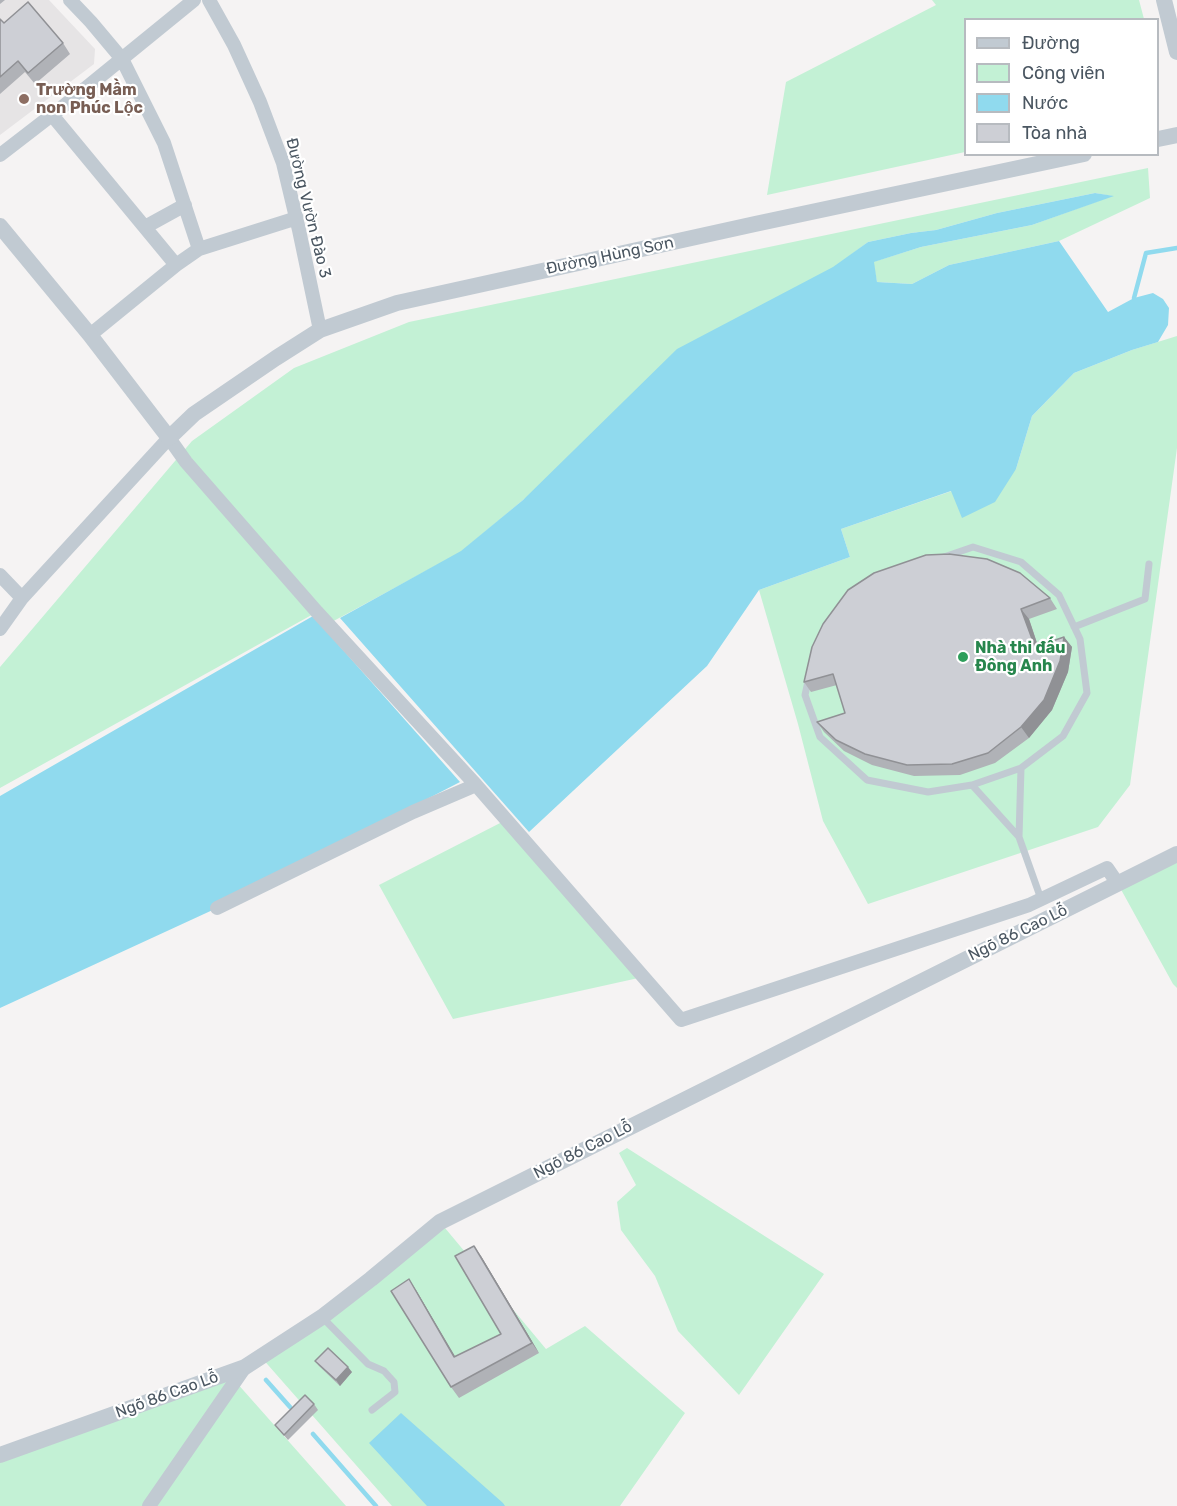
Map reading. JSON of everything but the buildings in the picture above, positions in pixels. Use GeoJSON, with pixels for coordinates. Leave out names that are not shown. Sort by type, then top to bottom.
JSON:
{"type":"FeatureCollection","features":[{"type":"Feature","properties":{"kind":"street"},"geometry":{"type":"LineString","coordinates":[[70,0],[122,59],[164,143],[199,249]]}},
{"type":"Feature","properties":{"kind":"street"},"geometry":{"type":"LineString","coordinates":[[0,155],[195,0]]}},
{"type":"Feature","properties":{"kind":"street","name":"Đường Vườn Đào 3"},"geometry":{"type":"LineString","coordinates":[[208,0],[234,45],[260,102],[283,163],[320,330]]}},
{"type":"Feature","properties":{"kind":"street"},"geometry":{"type":"LineString","coordinates":[[1164,0],[1177,52]]}},
{"type":"Feature","properties":{"kind":"street"},"geometry":{"type":"LineString","coordinates":[[52,115],[177,265]]}},
{"type":"Feature","properties":{"kind":"street"},"geometry":{"type":"LineString","coordinates":[[1159,139],[1177,135]]}},
{"type":"Feature","properties":{"kind":"street","name":"Đường Hùng Sơn"},"geometry":{"type":"LineString","coordinates":[[169,438],[195,414],[320,330],[398,303],[1075,156]]}},
{"type":"Feature","properties":{"kind":"street"},"geometry":{"type":"LineString","coordinates":[[145,227],[185,206]]}},
{"type":"Feature","properties":{"kind":"street"},"geometry":{"type":"LineString","coordinates":[[90,335],[199,249],[297,218]]}},
{"type":"Feature","properties":{"kind":"street"},"geometry":{"type":"LineString","coordinates":[[0,226],[90,335],[186,462],[317,612],[476,785],[681,1020],[1029,905],[1107,868],[1118,884]]}},
{"type":"Feature","properties":{"kind":"street"},"geometry":{"type":"LineString","coordinates":[[0,629],[22,598],[169,438]]}},
{"type":"Feature","properties":{"kind":"street"},"geometry":{"type":"LineString","coordinates":[[0,575],[22,598]]}},
{"type":"Feature","properties":{"kind":"street"},"geometry":{"type":"LineString","coordinates":[[217,908],[413,812],[476,785]]}},
{"type":"Feature","properties":{"kind":"street","name":"Ngõ 86 Cao Lỗ"},"geometry":{"type":"LineString","coordinates":[[0,1455],[245,1366],[322,1317],[440,1222],[1177,854]]}},
{"type":"Feature","properties":{"kind":"street"},"geometry":{"type":"LineString","coordinates":[[150,1506],[245,1366]]}},
{"type":"Feature","properties":{"kind":"lane"},"geometry":{"type":"LineString","coordinates":[[812,664],[805,695],[820,737],[867,780],[928,792],[972,785],[1021,768],[1064,736],[1087,693],[1080,639],[1059,595],[1021,562],[973,547],[940,558]]}},
{"type":"Feature","properties":{"kind":"lane"},"geometry":{"type":"LineString","coordinates":[[1074,627],[1145,599],[1149,564]]}},
{"type":"Feature","properties":{"kind":"lane"},"geometry":{"type":"LineString","coordinates":[[1021,768],[1019,837],[1041,899]]}},
{"type":"Feature","properties":{"kind":"lane"},"geometry":{"type":"LineString","coordinates":[[972,785],[1019,837]]}},
{"type":"Feature","properties":{"kind":"lane"},"geometry":{"type":"LineString","coordinates":[[322,1317],[368,1364],[384,1371],[394,1382],[395,1392],[372,1410]]}},
{"type":"Feature","properties":{"kind":"shaded area","name":"Trường Mầm non Phúc Lộc"},"geometry":{"type":"Polygon","coordinates":[[[0,0],[49,0],[95,49],[94,64],[0,135],[0,0]]]}},
{"type":"Feature","properties":{"kind":"green space"},"geometry":{"type":"Polygon","coordinates":[[[932,0],[1139,0],[1144,18],[964,18],[964,152],[767,195],[786,82],[936,5],[932,0]]]}},
{"type":"Feature","properties":{"kind":"green space"},"geometry":{"type":"Polygon","coordinates":[[[1148,168],[1150,198],[1059,241],[949,265],[912,284],[877,282],[873,262],[921,247],[1032,225],[1112,196],[1095,193],[997,213],[936,230],[868,242],[523,500],[461,552],[328,624],[317,612],[0,788],[0,667],[192,441],[294,368],[409,322],[1148,168]]]}},
{"type":"Feature","properties":{"kind":"green space","name":"Nhà thi đấu Đông Anh"},"geometry":{"type":"Polygon","coordinates":[[[1177,336],[1177,448],[1130,785],[1098,827],[868,904],[823,821],[798,724],[759,590],[850,557],[841,529],[1016,469],[1032,416],[1074,373],[1132,350],[1177,336]]]}},
{"type":"Feature","properties":{"kind":"green space"},"geometry":{"type":"Polygon","coordinates":[[[506,820],[643,977],[453,1019],[379,885],[506,820]]]}},
{"type":"Feature","properties":{"kind":"green space"},"geometry":{"type":"Polygon","coordinates":[[[1177,854],[1177,988],[1118,884],[1177,854]]]}},
{"type":"Feature","properties":{"kind":"green space"},"geometry":{"type":"Polygon","coordinates":[[[627,1148],[824,1274],[739,1395],[678,1331],[655,1276],[621,1230],[617,1202],[636,1185],[619,1153],[627,1148]]]}},
{"type":"Feature","properties":{"kind":"green space"},"geometry":{"type":"Polygon","coordinates":[[[440,1222],[546,1349],[585,1326],[685,1413],[620,1506],[392,1506],[261,1357],[440,1222]]]}},
{"type":"Feature","properties":{"kind":"green space"},"geometry":{"type":"Polygon","coordinates":[[[228,1373],[346,1506],[0,1506],[0,1455],[228,1373]]]}},
{"type":"Feature","properties":{"kind":"water"},"geometry":{"type":"Polygon","coordinates":[[[1095,193],[1114,196],[1032,225],[921,247],[874,262],[877,282],[912,284],[949,265],[1059,241],[1108,312],[1134,298],[1153,293],[1163,299],[1169,308],[1168,325],[1158,342],[1074,373],[1032,416],[1016,469],[995,502],[962,518],[951,491],[841,529],[850,557],[759,590],[707,666],[529,832],[340,618],[461,551],[523,500],[677,349],[833,267],[868,242],[936,230],[997,213],[1095,193]]]}},
{"type":"Feature","properties":{"kind":"water"},"geometry":{"type":"Polygon","coordinates":[[[313,616],[460,782],[217,908],[0,1008],[0,796],[313,616]]]}},
{"type":"Feature","properties":{"kind":"water"},"geometry":{"type":"Polygon","coordinates":[[[401,1413],[505,1506],[427,1506],[369,1443],[401,1413]]]}},
{"type":"Feature","properties":{"kind":"waterway"},"geometry":{"type":"LineString","coordinates":[[1134,298],[1146,253],[1177,248]]}},
{"type":"Feature","properties":{"kind":"waterway"},"geometry":{"type":"LineString","coordinates":[[266,1380],[290,1407]]}},
{"type":"Feature","properties":{"kind":"waterway"},"geometry":{"type":"LineString","coordinates":[[313,1434],[376,1506]]}},
{"type":"Feature","properties":{"kind":"place","name":"Trường Mầm non Phúc Lộc"},"geometry":{"type":"Point","coordinates":[24,99]}},
{"type":"Feature","properties":{"kind":"place","name":"Nhà thi đấu Đông Anh"},"geometry":{"type":"Point","coordinates":[963,657]}}]}
